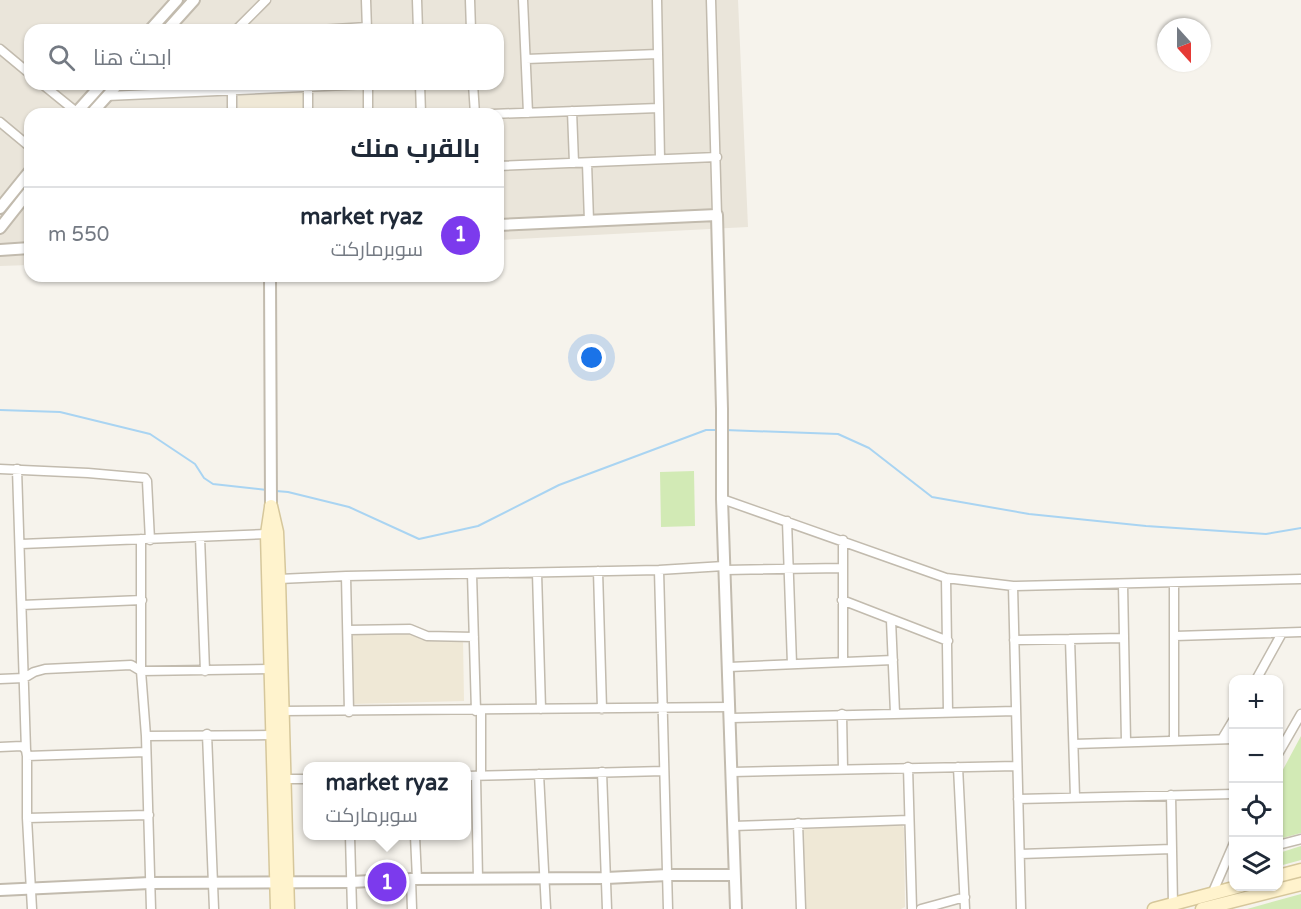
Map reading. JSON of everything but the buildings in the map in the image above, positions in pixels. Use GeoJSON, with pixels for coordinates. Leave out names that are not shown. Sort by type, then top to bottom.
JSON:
{"type":"FeatureCollection","features":[{"type":"Feature","properties":{"kind":"main road"},"geometry":{"type":"LineString","coordinates":[[271,510],[267,534],[271,669],[284,779],[282,883],[277,909]]}},
{"type":"Feature","properties":{"kind":"main road"},"geometry":{"type":"LineString","coordinates":[[271,510],[279,579],[277,712],[272,735],[282,883],[288,909]]}},
{"type":"Feature","properties":{"kind":"main road"},"geometry":{"type":"LineString","coordinates":[[1283,875],[1301,870]]}},
{"type":"Feature","properties":{"kind":"main road"},"geometry":{"type":"LineString","coordinates":[[1202,909],[1301,884]]}},
{"type":"Feature","properties":{"kind":"main road"},"geometry":{"type":"LineString","coordinates":[[1154,909],[1229,889]]}},
{"type":"Feature","properties":{"kind":"street"},"geometry":{"type":"LineString","coordinates":[[155,24],[177,0]]}},
{"type":"Feature","properties":{"kind":"street"},"geometry":{"type":"LineString","coordinates":[[172,24],[194,0]]}},
{"type":"Feature","properties":{"kind":"street"},"geometry":{"type":"LineString","coordinates":[[242,24],[266,0]]}},
{"type":"Feature","properties":{"kind":"street"},"geometry":{"type":"LineString","coordinates":[[366,0],[367,24]]}},
{"type":"Feature","properties":{"kind":"street"},"geometry":{"type":"LineString","coordinates":[[417,0],[418,24]]}},
{"type":"Feature","properties":{"kind":"street"},"geometry":{"type":"LineString","coordinates":[[470,0],[471,24]]}},
{"type":"Feature","properties":{"kind":"street"},"geometry":{"type":"LineString","coordinates":[[524,0],[528,113]]}},
{"type":"Feature","properties":{"kind":"street"},"geometry":{"type":"LineString","coordinates":[[657,0],[660,159]]}},
{"type":"Feature","properties":{"kind":"street"},"geometry":{"type":"LineString","coordinates":[[711,0],[717,157],[722,499],[736,909]]}},
{"type":"Feature","properties":{"kind":"street"},"geometry":{"type":"LineString","coordinates":[[0,49],[24,69]]}},
{"type":"Feature","properties":{"kind":"street"},"geometry":{"type":"LineString","coordinates":[[526,59],[658,54]]}},
{"type":"Feature","properties":{"kind":"street"},"geometry":{"type":"LineString","coordinates":[[49,90],[70,108]]}},
{"type":"Feature","properties":{"kind":"street"},"geometry":{"type":"LineString","coordinates":[[82,108],[97,90]]}},
{"type":"Feature","properties":{"kind":"street"},"geometry":{"type":"LineString","coordinates":[[96,108],[112,90]]}},
{"type":"Feature","properties":{"kind":"street"},"geometry":{"type":"LineString","coordinates":[[107,96],[232,90],[232,108]]}},
{"type":"Feature","properties":{"kind":"street"},"geometry":{"type":"LineString","coordinates":[[308,90],[308,108]]}},
{"type":"Feature","properties":{"kind":"street"},"geometry":{"type":"LineString","coordinates":[[368,90],[368,108]]}},
{"type":"Feature","properties":{"kind":"street"},"geometry":{"type":"LineString","coordinates":[[420,90],[421,108]]}},
{"type":"Feature","properties":{"kind":"street"},"geometry":{"type":"LineString","coordinates":[[473,90],[475,108]]}},
{"type":"Feature","properties":{"kind":"street"},"geometry":{"type":"LineString","coordinates":[[504,114],[659,108]]}},
{"type":"Feature","properties":{"kind":"street"},"geometry":{"type":"LineString","coordinates":[[572,111],[574,163]]}},
{"type":"Feature","properties":{"kind":"street"},"geometry":{"type":"LineString","coordinates":[[0,122],[24,142]]}},
{"type":"Feature","properties":{"kind":"street"},"geometry":{"type":"LineString","coordinates":[[504,166],[717,157]]}},
{"type":"Feature","properties":{"kind":"street"},"geometry":{"type":"LineString","coordinates":[[587,163],[589,221]]}},
{"type":"Feature","properties":{"kind":"street"},"geometry":{"type":"LineString","coordinates":[[0,208],[24,178]]}},
{"type":"Feature","properties":{"kind":"street"},"geometry":{"type":"LineString","coordinates":[[0,228],[24,198]]}},
{"type":"Feature","properties":{"kind":"street"},"geometry":{"type":"LineString","coordinates":[[504,225],[717,215]]}},
{"type":"Feature","properties":{"kind":"street"},"geometry":{"type":"LineString","coordinates":[[0,250],[24,248]]}},
{"type":"Feature","properties":{"kind":"street"},"geometry":{"type":"LineString","coordinates":[[270,282],[271,510]]}},
{"type":"Feature","properties":{"kind":"street"},"geometry":{"type":"LineString","coordinates":[[0,469],[88,473],[145,478],[147,481],[141,671],[146,736],[151,909]]}},
{"type":"Feature","properties":{"kind":"street"},"geometry":{"type":"LineString","coordinates":[[17,470],[21,544],[27,818],[32,909]]}},
{"type":"Feature","properties":{"kind":"street"},"geometry":{"type":"LineString","coordinates":[[722,499],[946,578],[1013,586],[1301,579]]}},
{"type":"Feature","properties":{"kind":"street"},"geometry":{"type":"LineString","coordinates":[[787,521],[792,664]]}},
{"type":"Feature","properties":{"kind":"street"},"geometry":{"type":"LineString","coordinates":[[21,544],[267,534]]}},
{"type":"Feature","properties":{"kind":"street"},"geometry":{"type":"LineString","coordinates":[[200,537],[205,671]]}},
{"type":"Feature","properties":{"kind":"street"},"geometry":{"type":"LineString","coordinates":[[843,540],[843,662]]}},
{"type":"Feature","properties":{"kind":"street"},"geometry":{"type":"LineString","coordinates":[[279,579],[842,567]]}},
{"type":"Feature","properties":{"kind":"street"},"geometry":{"type":"LineString","coordinates":[[659,570],[668,909]]}},
{"type":"Feature","properties":{"kind":"street"},"geometry":{"type":"LineString","coordinates":[[598,571],[602,709]]}},
{"type":"Feature","properties":{"kind":"street"},"geometry":{"type":"LineString","coordinates":[[537,573],[541,709]]}},
{"type":"Feature","properties":{"kind":"street"},"geometry":{"type":"LineString","coordinates":[[472,574],[478,711],[475,776],[478,879]]}},
{"type":"Feature","properties":{"kind":"street"},"geometry":{"type":"LineString","coordinates":[[346,576],[349,712]]}},
{"type":"Feature","properties":{"kind":"street"},"geometry":{"type":"LineString","coordinates":[[946,578],[948,712]]}},
{"type":"Feature","properties":{"kind":"street"},"geometry":{"type":"LineString","coordinates":[[1174,583],[1174,740]]}},
{"type":"Feature","properties":{"kind":"street"},"geometry":{"type":"LineString","coordinates":[[1123,584],[1126,742]]}},
{"type":"Feature","properties":{"kind":"street"},"geometry":{"type":"LineString","coordinates":[[1013,586],[1021,909]]}},
{"type":"Feature","properties":{"kind":"street"},"geometry":{"type":"LineString","coordinates":[[22,605],[142,600]]}},
{"type":"Feature","properties":{"kind":"street"},"geometry":{"type":"LineString","coordinates":[[842,600],[948,641]]}},
{"type":"Feature","properties":{"kind":"street"},"geometry":{"type":"LineString","coordinates":[[891,620],[895,713]]}},
{"type":"Feature","properties":{"kind":"street"},"geometry":{"type":"LineString","coordinates":[[348,630],[410,629],[427,636],[474,637]]}},
{"type":"Feature","properties":{"kind":"street"},"geometry":{"type":"LineString","coordinates":[[1174,636],[1301,632]]}},
{"type":"Feature","properties":{"kind":"street"},"geometry":{"type":"LineString","coordinates":[[1259,675],[1282,633]]}},
{"type":"Feature","properties":{"kind":"street"},"geometry":{"type":"LineString","coordinates":[[1014,640],[1124,638]]}},
{"type":"Feature","properties":{"kind":"street"},"geometry":{"type":"LineString","coordinates":[[1070,639],[1075,797]]}},
{"type":"Feature","properties":{"kind":"street"},"geometry":{"type":"LineString","coordinates":[[729,667],[893,660]]}},
{"type":"Feature","properties":{"kind":"street"},"geometry":{"type":"LineString","coordinates":[[0,679],[24,678],[45,669],[131,665],[141,671],[271,669]]}},
{"type":"Feature","properties":{"kind":"street"},"geometry":{"type":"LineString","coordinates":[[277,712],[662,708],[730,713],[842,714],[1016,711]]}},
{"type":"Feature","properties":{"kind":"street"},"geometry":{"type":"LineString","coordinates":[[842,714],[843,769]]}},
{"type":"Feature","properties":{"kind":"street"},"geometry":{"type":"LineString","coordinates":[[1283,739],[1301,714]]}},
{"type":"Feature","properties":{"kind":"street"},"geometry":{"type":"LineString","coordinates":[[1222,739],[1229,726]]}},
{"type":"Feature","properties":{"kind":"street"},"geometry":{"type":"LineString","coordinates":[[207,735],[214,909]]}},
{"type":"Feature","properties":{"kind":"street"},"geometry":{"type":"LineString","coordinates":[[146,736],[272,735]]}},
{"type":"Feature","properties":{"kind":"street"},"geometry":{"type":"LineString","coordinates":[[1074,744],[1229,739]]}},
{"type":"Feature","properties":{"kind":"street"},"geometry":{"type":"LineString","coordinates":[[0,747],[22,746],[27,753]]}},
{"type":"Feature","properties":{"kind":"street"},"geometry":{"type":"LineString","coordinates":[[27,753],[146,752]]}},
{"type":"Feature","properties":{"kind":"street"},"geometry":{"type":"LineString","coordinates":[[732,772],[1017,765]]}},
{"type":"Feature","properties":{"kind":"street"},"geometry":{"type":"LineString","coordinates":[[908,767],[912,909]]}},
{"type":"Feature","properties":{"kind":"street"},"geometry":{"type":"LineString","coordinates":[[958,767],[965,909]]}},
{"type":"Feature","properties":{"kind":"street"},"geometry":{"type":"LineString","coordinates":[[475,776],[664,771]]}},
{"type":"Feature","properties":{"kind":"street"},"geometry":{"type":"LineString","coordinates":[[602,772],[607,909]]}},
{"type":"Feature","properties":{"kind":"street"},"geometry":{"type":"LineString","coordinates":[[539,774],[546,909]]}},
{"type":"Feature","properties":{"kind":"street"},"geometry":{"type":"LineString","coordinates":[[284,779],[303,779]]}},
{"type":"Feature","properties":{"kind":"street"},"geometry":{"type":"LineString","coordinates":[[1018,799],[1229,794]]}},
{"type":"Feature","properties":{"kind":"street"},"geometry":{"type":"LineString","coordinates":[[1171,795],[1173,904]]}},
{"type":"Feature","properties":{"kind":"street"},"geometry":{"type":"LineString","coordinates":[[27,818],[149,815]]}},
{"type":"Feature","properties":{"kind":"street"},"geometry":{"type":"LineString","coordinates":[[733,826],[909,820]]}},
{"type":"Feature","properties":{"kind":"street"},"geometry":{"type":"LineString","coordinates":[[798,823],[801,909]]}},
{"type":"Feature","properties":{"kind":"street"},"geometry":{"type":"LineString","coordinates":[[1283,844],[1301,839]]}},
{"type":"Feature","properties":{"kind":"street"},"geometry":{"type":"LineString","coordinates":[[350,840],[352,909]]}},
{"type":"Feature","properties":{"kind":"street"},"geometry":{"type":"LineString","coordinates":[[412,909],[415,840]]}},
{"type":"Feature","properties":{"kind":"street"},"geometry":{"type":"LineString","coordinates":[[1020,854],[1172,849]]}},
{"type":"Feature","properties":{"kind":"street"},"geometry":{"type":"LineString","coordinates":[[1212,894],[1229,860]]}},
{"type":"Feature","properties":{"kind":"street"},"geometry":{"type":"LineString","coordinates":[[0,890],[150,884],[734,875]]}},
{"type":"Feature","properties":{"kind":"street"},"geometry":{"type":"LineString","coordinates":[[921,909],[965,897]]}},
{"type":"Feature","properties":{"kind":"shaded area"},"geometry":{"type":"Polygon","coordinates":[[[0,0],[738,0],[748,227],[504,240],[504,108],[24,108],[24,265],[0,266],[0,0]]]}},
{"type":"Feature","properties":{"kind":"shaded area"},"geometry":{"type":"Polygon","coordinates":[[[306,93],[307,108],[239,108],[238,95],[306,93]]]}},
{"type":"Feature","properties":{"kind":"shaded area"},"geometry":{"type":"Polygon","coordinates":[[[408,632],[422,640],[463,638],[464,701],[353,704],[352,634],[408,632]]]}},
{"type":"Feature","properties":{"kind":"shaded area"},"geometry":{"type":"Polygon","coordinates":[[[902,825],[904,828],[905,907],[901,909],[805,909],[803,829],[902,825]]]}},
{"type":"Feature","properties":{"kind":"green space"},"geometry":{"type":"Polygon","coordinates":[[[694,471],[695,526],[661,527],[660,472],[694,471]]]}},
{"type":"Feature","properties":{"kind":"green space"},"geometry":{"type":"Polygon","coordinates":[[[1301,736],[1301,833],[1283,838],[1283,783],[1283,770],[1301,736]]]}},
{"type":"Feature","properties":{"kind":"green space"},"geometry":{"type":"Polygon","coordinates":[[[1301,846],[1301,860],[1283,865],[1283,852],[1301,846]]]}},
{"type":"Feature","properties":{"kind":"green space"},"geometry":{"type":"Polygon","coordinates":[[[1301,894],[1301,909],[1247,909],[1301,894]]]}},
{"type":"Feature","properties":{"kind":"waterway"},"geometry":{"type":"LineString","coordinates":[[0,410],[60,412],[150,434],[195,464],[204,478],[213,484],[267,490]]}},
{"type":"Feature","properties":{"kind":"waterway"},"geometry":{"type":"LineString","coordinates":[[276,491],[349,507],[419,539],[478,526],[559,485],[706,430],[719,430]]}},
{"type":"Feature","properties":{"kind":"waterway"},"geometry":{"type":"LineString","coordinates":[[725,430],[838,434],[869,448],[932,497],[1029,514],[1146,526],[1266,534],[1301,528]]}},
{"type":"Feature","properties":{"kind":"place","name":"market ryaz"},"geometry":{"type":"Point","coordinates":[387,882]}}]}
